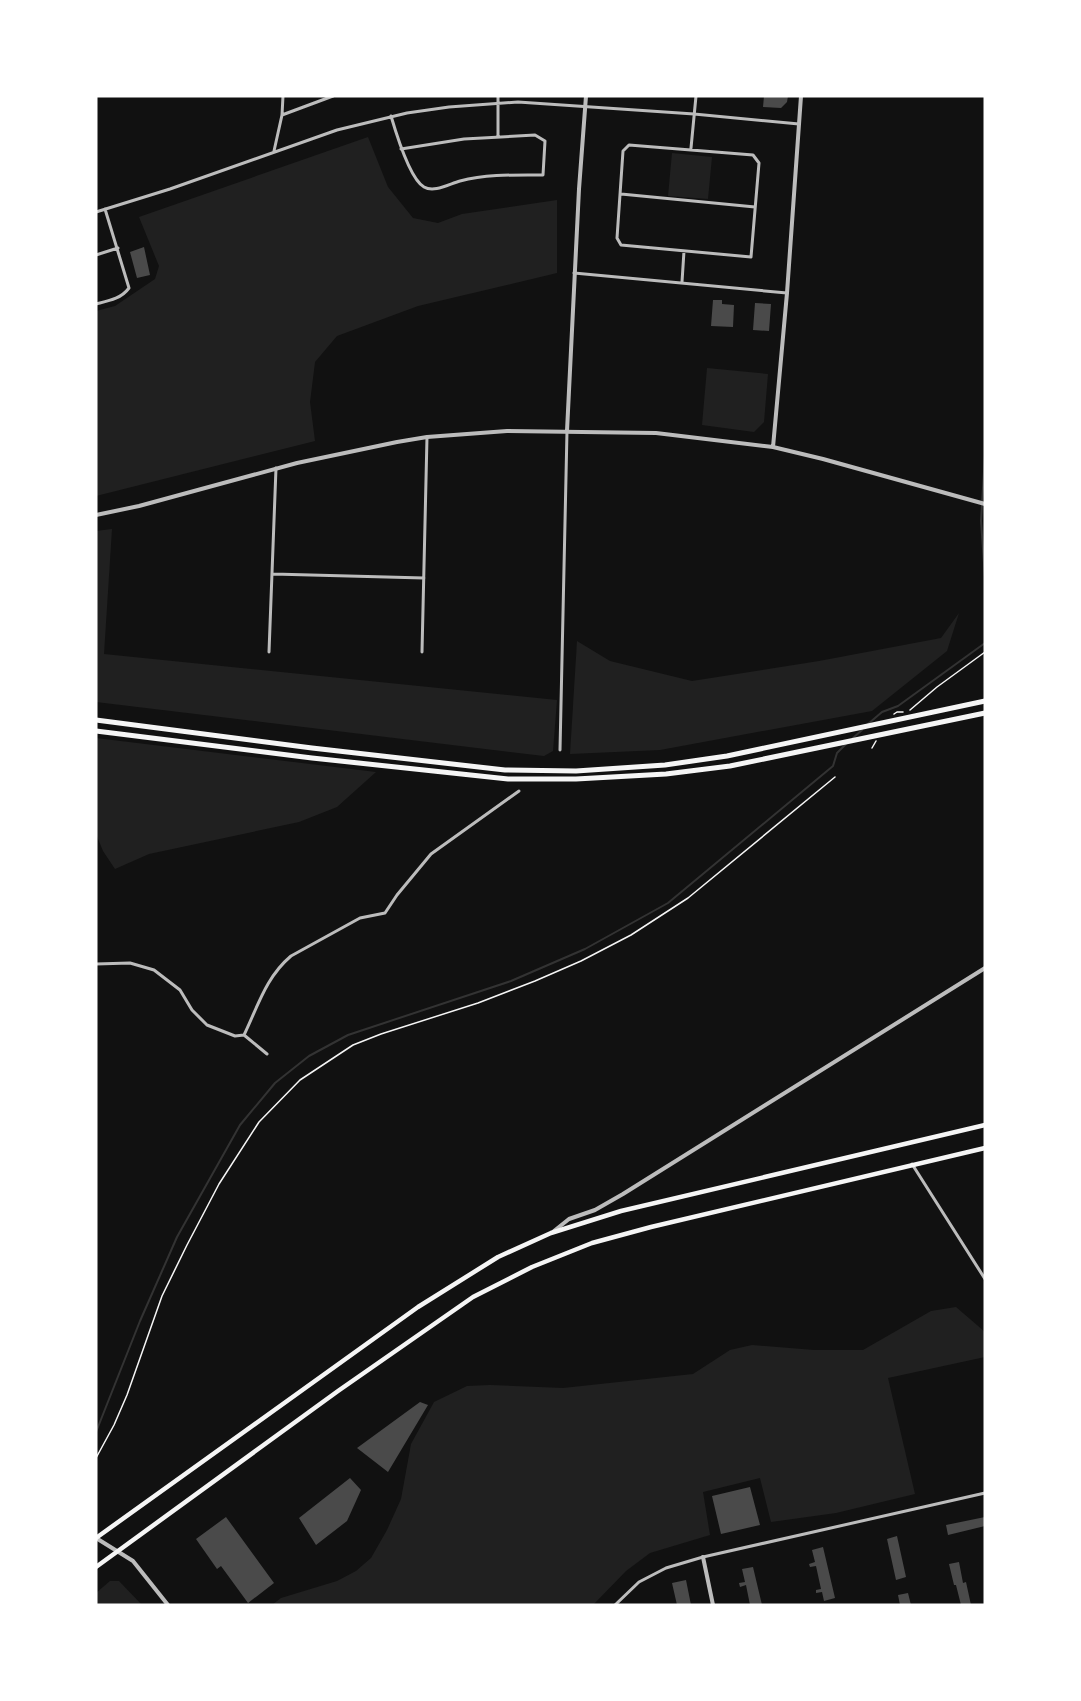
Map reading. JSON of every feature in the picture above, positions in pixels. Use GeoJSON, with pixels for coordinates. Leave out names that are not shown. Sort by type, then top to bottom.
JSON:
{"type":"FeatureCollection","features":[{"type":"Feature","properties":{"kind":"highway"},"geometry":{"type":"LineString","coordinates":[[96,720],[505,770],[576,771],[665,765],[728,756],[985,701]]}},
{"type":"Feature","properties":{"kind":"highway"},"geometry":{"type":"LineString","coordinates":[[96,730],[312,758],[508,779],[576,779],[666,774],[729,766],[985,713]]}},
{"type":"Feature","properties":{"kind":"main road"},"geometry":{"type":"LineString","coordinates":[[96,1538],[418,1307],[498,1257],[551,1233],[621,1211],[985,1125]]}},
{"type":"Feature","properties":{"kind":"main road"},"geometry":{"type":"LineString","coordinates":[[96,1567],[338,1391],[455,1310],[532,1267],[591,1243],[621,1235],[985,1148]]}},
{"type":"Feature","properties":{"kind":"street"},"geometry":{"type":"LineString","coordinates":[[274,151],[282,115],[283,96]]}},
{"type":"Feature","properties":{"kind":"street"},"geometry":{"type":"LineString","coordinates":[[282,115],[333,96]]}},
{"type":"Feature","properties":{"kind":"street"},"geometry":{"type":"LineString","coordinates":[[498,96],[498,136]]}},
{"type":"Feature","properties":{"kind":"street"},"geometry":{"type":"LineString","coordinates":[[560,750],[567,431],[574,273],[586,96]]}},
{"type":"Feature","properties":{"kind":"street"},"geometry":{"type":"LineString","coordinates":[[691,148],[696,96]]}},
{"type":"Feature","properties":{"kind":"street"},"geometry":{"type":"LineString","coordinates":[[773,447],[801,96]]}},
{"type":"Feature","properties":{"kind":"street"},"geometry":{"type":"LineString","coordinates":[[96,212],[171,189],[337,130],[391,116],[448,107],[498,102],[585,105],[799,124]]}},
{"type":"Feature","properties":{"kind":"street"},"geometry":{"type":"LineString","coordinates":[[391,116],[401,149],[419,184],[426,189],[435,190],[461,181],[484,177],[543,175],[545,141],[535,135],[435,142],[401,149]]}},
{"type":"Feature","properties":{"kind":"street"},"geometry":{"type":"LineString","coordinates":[[629,145],[691,148],[753,155],[759,162],[751,257],[621,245],[617,238],[621,194],[623,151],[629,145]]}},
{"type":"Feature","properties":{"kind":"street"},"geometry":{"type":"LineString","coordinates":[[621,194],[755,207]]}},
{"type":"Feature","properties":{"kind":"street"},"geometry":{"type":"LineString","coordinates":[[96,304],[114,300],[129,288],[105,209]]}},
{"type":"Feature","properties":{"kind":"street"},"geometry":{"type":"LineString","coordinates":[[96,255],[118,248]]}},
{"type":"Feature","properties":{"kind":"street"},"geometry":{"type":"LineString","coordinates":[[682,282],[684,251]]}},
{"type":"Feature","properties":{"kind":"street"},"geometry":{"type":"LineString","coordinates":[[574,273],[787,293]]}},
{"type":"Feature","properties":{"kind":"street"},"geometry":{"type":"LineString","coordinates":[[96,515],[150,503],[276,468],[428,437],[507,431],[667,434],[773,447],[985,504]]}},
{"type":"Feature","properties":{"kind":"street"},"geometry":{"type":"LineString","coordinates":[[422,652],[428,437]]}},
{"type":"Feature","properties":{"kind":"street"},"geometry":{"type":"LineString","coordinates":[[269,652],[276,468]]}},
{"type":"Feature","properties":{"kind":"street"},"geometry":{"type":"LineString","coordinates":[[272,574],[424,578]]}},
{"type":"Feature","properties":{"kind":"street"},"geometry":{"type":"LineString","coordinates":[[244,1035],[274,972],[291,956],[360,918],[385,913],[404,885],[431,854],[519,791]]}},
{"type":"Feature","properties":{"kind":"street"},"geometry":{"type":"LineString","coordinates":[[96,964],[130,963],[154,970],[180,990],[192,1010],[207,1025],[235,1036],[244,1035],[267,1054]]}},
{"type":"Feature","properties":{"kind":"street"},"geometry":{"type":"LineString","coordinates":[[551,1233],[569,1219],[604,1206],[985,968]]}},
{"type":"Feature","properties":{"kind":"street"},"geometry":{"type":"LineString","coordinates":[[912,1164],[985,1279]]}},
{"type":"Feature","properties":{"kind":"street"},"geometry":{"type":"LineString","coordinates":[[615,1605],[639,1582],[666,1568],[703,1557],[985,1493]]}},
{"type":"Feature","properties":{"kind":"street"},"geometry":{"type":"LineString","coordinates":[[96,1538],[133,1561],[168,1605]]}},
{"type":"Feature","properties":{"kind":"street"},"geometry":{"type":"LineString","coordinates":[[703,1557],[713,1605]]}},
{"type":"Feature","properties":{"kind":"path"},"geometry":{"type":"LineString","coordinates":[[893,717],[897,712],[907,712],[985,652]]}},
{"type":"Feature","properties":{"kind":"path"},"geometry":{"type":"LineString","coordinates":[[872,748],[878,739]]}},
{"type":"Feature","properties":{"kind":"path"},"geometry":{"type":"LineString","coordinates":[[96,1458],[128,1395],[162,1296],[219,1184],[259,1122],[300,1080],[353,1045],[478,1003],[535,981],[631,935],[688,898],[835,777]]}},
{"type":"Feature","properties":{"kind":"shaded area"},"geometry":{"type":"Polygon","coordinates":[[[368,137],[388,187],[413,218],[438,223],[462,214],[557,200],[557,273],[418,306],[337,336],[315,362],[310,402],[315,441],[96,496],[96,311],[115,306],[155,279],[159,266],[139,217],[368,137]]]}},
{"type":"Feature","properties":{"kind":"shaded area"},"geometry":{"type":"Polygon","coordinates":[[[672,153],[712,157],[708,199],[668,196],[672,153]]]}},
{"type":"Feature","properties":{"kind":"shaded area"},"geometry":{"type":"Polygon","coordinates":[[[707,368],[768,374],[764,422],[754,432],[702,425],[707,368]]]}},
{"type":"Feature","properties":{"kind":"shaded area"},"geometry":{"type":"Polygon","coordinates":[[[112,529],[104,654],[557,700],[553,751],[544,756],[96,702],[96,531],[112,529]]]}},
{"type":"Feature","properties":{"kind":"shaded area"},"geometry":{"type":"Polygon","coordinates":[[[959,613],[947,651],[872,711],[660,750],[570,754],[577,641],[610,661],[692,681],[819,661],[941,638],[959,613]]]}},
{"type":"Feature","properties":{"kind":"shaded area"},"geometry":{"type":"Polygon","coordinates":[[[96,738],[376,772],[337,807],[299,822],[149,854],[115,869],[103,851],[96,834],[96,738]]]}},
{"type":"Feature","properties":{"kind":"shaded area"},"geometry":{"type":"Polygon","coordinates":[[[956,1307],[985,1332],[985,1357],[888,1378],[915,1494],[836,1513],[771,1522],[760,1478],[703,1492],[710,1535],[650,1553],[626,1571],[593,1605],[272,1605],[281,1598],[337,1581],[356,1571],[371,1558],[401,1499],[411,1444],[434,1402],[467,1386],[563,1388],[693,1374],[730,1350],[752,1345],[814,1350],[863,1350],[931,1311],[956,1307]]]}},
{"type":"Feature","properties":{"kind":"shaded area"},"geometry":{"type":"Polygon","coordinates":[[[110,1581],[119,1581],[142,1605],[96,1605],[96,1593],[110,1581]]]}},
{"type":"Feature","properties":{"kind":"building"},"geometry":{"type":"Polygon","coordinates":[[[764,96],[788,96],[787,102],[781,108],[763,107],[764,96]]]}},
{"type":"Feature","properties":{"kind":"building"},"geometry":{"type":"Polygon","coordinates":[[[144,247],[150,275],[137,278],[130,252],[144,247]]]}},
{"type":"Feature","properties":{"kind":"building"},"geometry":{"type":"Polygon","coordinates":[[[713,300],[722,300],[722,304],[734,305],[733,327],[711,326],[713,300]]]}},
{"type":"Feature","properties":{"kind":"building"},"geometry":{"type":"Polygon","coordinates":[[[755,303],[771,304],[769,331],[753,330],[755,303]]]}},
{"type":"Feature","properties":{"kind":"building"},"geometry":{"type":"Polygon","coordinates":[[[420,1402],[428,1405],[388,1472],[357,1448],[420,1402]]]}},
{"type":"Feature","properties":{"kind":"building"},"geometry":{"type":"Polygon","coordinates":[[[350,1478],[361,1490],[347,1521],[316,1545],[299,1518],[350,1478]]]}},
{"type":"Feature","properties":{"kind":"building"},"geometry":{"type":"Polygon","coordinates":[[[750,1487],[760,1525],[721,1534],[712,1496],[750,1487]]]}},
{"type":"Feature","properties":{"kind":"building"},"geometry":{"type":"Polygon","coordinates":[[[226,1517],[274,1583],[248,1603],[221,1566],[217,1569],[196,1539],[226,1517]]]}},
{"type":"Feature","properties":{"kind":"building"},"geometry":{"type":"Polygon","coordinates":[[[985,1517],[985,1526],[948,1535],[946,1525],[985,1517]]]}},
{"type":"Feature","properties":{"kind":"building"},"geometry":{"type":"Polygon","coordinates":[[[897,1536],[906,1577],[896,1580],[887,1539],[897,1536]]]}},
{"type":"Feature","properties":{"kind":"building"},"geometry":{"type":"Polygon","coordinates":[[[823,1547],[835,1598],[824,1601],[822,1592],[816,1593],[816,1590],[821,1589],[816,1566],[810,1567],[809,1564],[815,1562],[812,1550],[823,1547]]]}},
{"type":"Feature","properties":{"kind":"building"},"geometry":{"type":"Polygon","coordinates":[[[959,1562],[971,1605],[961,1605],[956,1585],[954,1585],[949,1564],[959,1562]]]}},
{"type":"Feature","properties":{"kind":"building"},"geometry":{"type":"Polygon","coordinates":[[[753,1567],[762,1605],[750,1605],[746,1585],[740,1587],[739,1583],[745,1582],[742,1569],[753,1567]]]}},
{"type":"Feature","properties":{"kind":"building"},"geometry":{"type":"Polygon","coordinates":[[[686,1580],[691,1605],[677,1605],[672,1583],[686,1580]]]}},
{"type":"Feature","properties":{"kind":"building"},"geometry":{"type":"Polygon","coordinates":[[[908,1593],[911,1605],[900,1605],[898,1595],[908,1593]]]}},
{"type":"Feature","properties":{"kind":"waterway"},"geometry":{"type":"LineString","coordinates":[[985,455],[981,521],[985,577]]}},
{"type":"Feature","properties":{"kind":"waterway"},"geometry":{"type":"LineString","coordinates":[[868,724],[882,712],[898,706],[985,643]]}},
{"type":"Feature","properties":{"kind":"waterway"},"geometry":{"type":"LineString","coordinates":[[853,738],[862,730]]}},
{"type":"Feature","properties":{"kind":"waterway"},"geometry":{"type":"LineString","coordinates":[[96,1432],[140,1321],[177,1237],[240,1125],[275,1083],[309,1056],[348,1035],[511,981],[585,949],[668,903],[833,766],[837,753],[846,744]]}}]}
